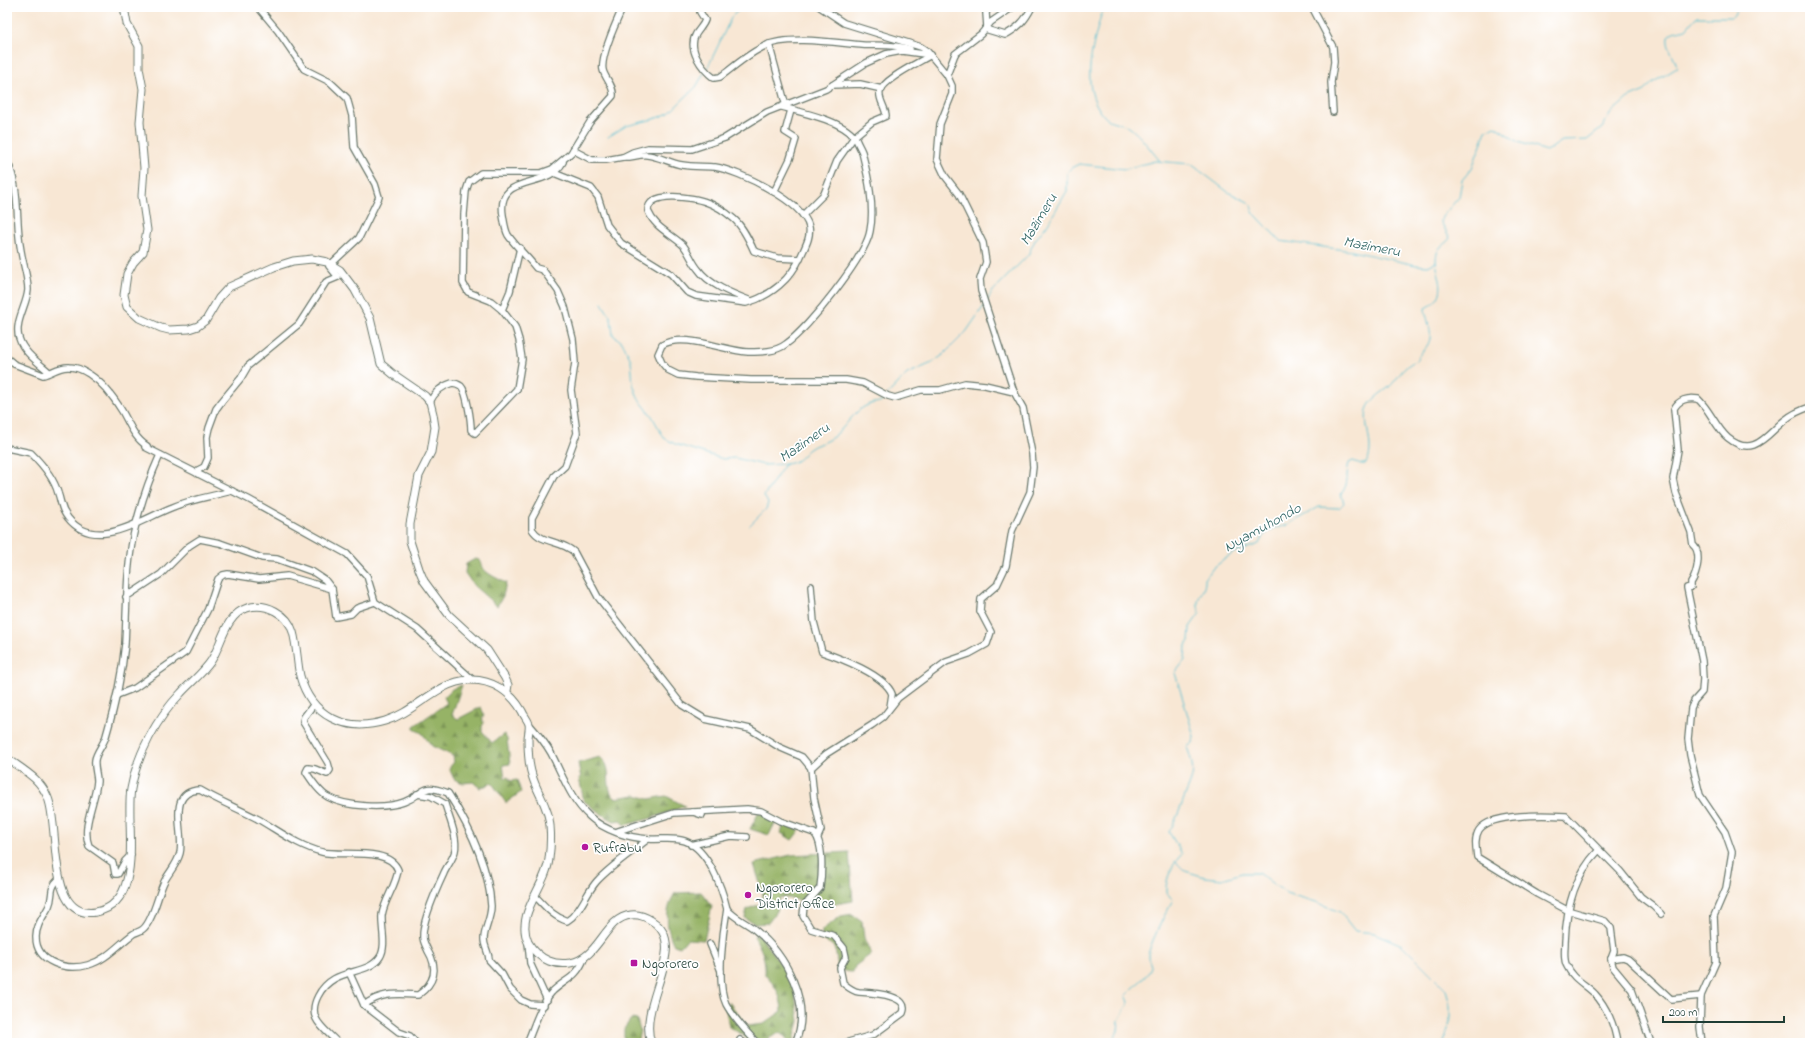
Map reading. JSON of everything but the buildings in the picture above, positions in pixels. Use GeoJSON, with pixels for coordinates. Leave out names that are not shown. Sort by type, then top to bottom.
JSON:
{"type":"FeatureCollection","features":[{"type":"Feature","properties":{"kind":"main road"},"geometry":{"type":"LineString","coordinates":[[124,7],[127,27],[139,46],[138,68],[143,89],[140,122],[143,162],[142,196],[147,230],[142,252],[130,268],[125,281],[124,299],[130,310],[142,320],[161,328],[175,331],[189,329],[202,324],[224,293],[236,283],[274,267],[293,261],[312,259],[331,263],[340,270],[355,290],[370,318],[381,364],[393,374],[419,390],[430,402],[435,423],[434,436],[430,455],[418,482],[410,524],[411,548],[427,585],[450,615],[487,650],[505,678],[508,685],[507,691]]}},
{"type":"Feature","properties":{"kind":"main road"},"geometry":{"type":"LineString","coordinates":[[7,758],[33,775],[45,791],[50,801],[56,836],[56,867],[68,901],[76,910],[96,912],[111,906],[119,897],[127,876],[130,855],[131,791],[143,750],[178,696],[208,665],[216,653],[227,626],[239,612],[245,608],[260,606],[272,609],[288,622],[294,635],[300,674],[306,693],[322,713],[339,722],[357,725],[376,723],[402,714],[444,686],[473,680],[485,681],[507,691],[512,696],[529,724],[528,745],[530,769],[540,798],[547,811],[550,836],[548,866],[526,920],[525,928],[528,942],[539,955],[553,963],[574,962],[584,959],[621,918],[631,915],[641,915],[655,922],[662,930],[668,945],[649,1014],[648,1035],[651,1043]]}},
{"type":"Feature","properties":{"kind":"street"},"geometry":{"type":"LineString","coordinates":[[198,474],[198,470],[204,466],[208,458],[208,437],[216,409],[241,378],[248,366],[298,325],[306,315],[326,282],[338,277],[330,268],[331,263],[359,238],[368,216],[378,200],[378,192],[372,176],[354,147],[351,105],[347,98],[330,82],[304,69],[258,7]]}},
{"type":"Feature","properties":{"kind":"street"},"geometry":{"type":"LineString","coordinates":[[623,7],[611,34],[602,66],[603,72],[613,88],[613,96],[590,122],[573,150],[554,173],[541,180],[515,186],[503,197],[502,210],[506,230],[509,236],[536,268],[543,270],[558,291],[567,314],[574,352],[571,390],[576,435],[564,466],[554,476],[532,518],[532,529],[537,536],[570,548],[574,552],[598,597],[682,705],[706,719],[750,729],[779,747],[802,757],[811,768],[814,798],[821,830],[818,837],[820,852],[820,888],[804,906],[803,916],[806,924],[814,931],[834,936],[844,948],[846,957],[840,968],[843,982],[850,989],[858,992],[871,992],[894,997],[903,1004],[905,1008],[903,1013],[873,1035],[845,1043]]}},
{"type":"Feature","properties":{"kind":"street"},"geometry":{"type":"LineString","coordinates":[[702,7],[700,12],[705,20],[704,25],[696,34],[693,43],[700,64],[714,78],[720,77],[769,44],[779,41],[794,40],[844,42],[875,46],[898,45],[930,54]]}},
{"type":"Feature","properties":{"kind":"street"},"geometry":{"type":"LineString","coordinates":[[811,768],[826,754],[872,725],[883,716],[898,698],[946,662],[979,649],[990,639],[990,627],[980,611],[981,599],[982,596],[997,585],[1006,566],[1012,531],[1028,498],[1033,470],[1032,454],[1023,408],[1014,392],[981,291],[980,279],[986,262],[983,243],[959,194],[945,176],[937,159],[937,147],[941,120],[952,94],[951,83],[930,54],[914,43],[844,23],[820,7]]}},
{"type":"Feature","properties":{"kind":"street"},"geometry":{"type":"LineString","coordinates":[[986,28],[986,13],[989,7]]}},
{"type":"Feature","properties":{"kind":"street"},"geometry":{"type":"LineString","coordinates":[[946,75],[955,54],[1013,7]]}},
{"type":"Feature","properties":{"kind":"street"},"geometry":{"type":"LineString","coordinates":[[986,28],[1005,36],[1018,28],[1026,19],[1032,7]]}},
{"type":"Feature","properties":{"kind":"street"},"geometry":{"type":"LineString","coordinates":[[1312,7],[1333,47],[1334,62],[1331,82],[1334,112]]}},
{"type":"Feature","properties":{"kind":"street"},"geometry":{"type":"LineString","coordinates":[[769,44],[786,108],[785,132],[795,140],[786,167],[774,192]]}},
{"type":"Feature","properties":{"kind":"street"},"geometry":{"type":"LineString","coordinates":[[623,157],[633,152],[648,148],[659,147],[688,150],[697,148],[725,138],[762,115],[786,108],[833,85],[866,63],[888,53],[906,51],[930,54]]}},
{"type":"Feature","properties":{"kind":"street"},"geometry":{"type":"LineString","coordinates":[[803,215],[824,194],[837,161],[858,132],[872,122],[886,116],[880,96],[882,89],[904,70],[930,54]]}},
{"type":"Feature","properties":{"kind":"street"},"geometry":{"type":"LineString","coordinates":[[833,85],[860,84],[882,89]]}},
{"type":"Feature","properties":{"kind":"street"},"geometry":{"type":"LineString","coordinates":[[786,108],[832,123],[848,131],[854,137],[861,151],[864,163],[871,212],[870,231],[863,247],[841,282],[809,323],[786,345],[776,350],[748,352],[688,342],[666,343],[662,345],[658,354],[662,363],[668,370],[678,374],[696,377],[751,380],[846,380],[864,383],[888,396],[895,398],[916,391],[940,390],[965,383],[985,385],[1014,392]]}},
{"type":"Feature","properties":{"kind":"street"},"geometry":{"type":"LineString","coordinates":[[554,173],[591,188],[598,197],[608,225],[621,243],[671,274],[687,292],[705,297],[714,297],[746,303],[770,292],[788,279],[800,259],[808,241],[809,231],[807,222],[803,215],[774,192],[751,179],[723,169],[682,165],[646,155],[609,160],[595,160],[573,150]]}},
{"type":"Feature","properties":{"kind":"street"},"geometry":{"type":"LineString","coordinates":[[7,161],[12,171],[16,194],[20,250],[27,279],[28,292],[20,318],[19,338],[29,353],[49,372]]}},
{"type":"Feature","properties":{"kind":"street"},"geometry":{"type":"LineString","coordinates":[[430,402],[435,393],[444,386],[452,383],[460,386],[465,393],[471,430],[475,433],[516,389],[522,359],[515,327],[502,310],[491,301],[468,292],[463,283],[464,214],[467,184],[476,175],[482,173],[541,173],[549,171],[563,162]]}},
{"type":"Feature","properties":{"kind":"street"},"geometry":{"type":"LineString","coordinates":[[752,301],[735,295],[708,280],[698,270],[685,248],[654,223],[648,212],[650,205],[661,198],[668,196],[707,202],[734,219],[741,227],[754,251],[778,258],[800,259]]}},
{"type":"Feature","properties":{"kind":"street"},"geometry":{"type":"LineString","coordinates":[[502,310],[510,291],[520,248]]}},
{"type":"Feature","properties":{"kind":"street"},"geometry":{"type":"LineString","coordinates":[[7,358],[14,364],[42,375],[69,367],[82,370],[99,380],[110,393],[129,427],[140,442],[146,446],[145,447],[232,491],[350,556],[367,576],[375,602],[417,629],[473,680]]}},
{"type":"Feature","properties":{"kind":"street"},"geometry":{"type":"LineString","coordinates":[[1702,1043],[1700,1027],[1701,996],[1716,962],[1714,916],[1726,888],[1732,852],[1725,832],[1700,795],[1690,755],[1689,729],[1691,708],[1694,701],[1702,692],[1703,679],[1702,661],[1687,588],[1691,587],[1699,556],[1697,548],[1693,545],[1691,532],[1673,483],[1673,474],[1678,450],[1674,409],[1677,404],[1684,399],[1698,399],[1728,438],[1738,443],[1750,446],[1765,439],[1790,416],[1810,407]]}},
{"type":"Feature","properties":{"kind":"street"},"geometry":{"type":"LineString","coordinates":[[7,448],[28,452],[35,458],[54,483],[58,492],[60,508],[73,525],[88,533],[98,535],[110,533],[177,505],[232,491]]}},
{"type":"Feature","properties":{"kind":"street"},"geometry":{"type":"LineString","coordinates":[[130,855],[117,875],[114,873],[113,863],[90,848],[87,842],[91,806],[96,790],[97,779],[95,759],[106,736],[117,695],[125,642],[126,597],[136,523],[149,481],[160,455]]}},
{"type":"Feature","properties":{"kind":"street"},"geometry":{"type":"LineString","coordinates":[[126,597],[161,574],[189,546],[200,539],[220,543],[262,558],[277,559],[309,570],[325,580],[332,589],[334,611],[337,617],[351,614],[357,608],[375,602]]}},
{"type":"Feature","properties":{"kind":"street"},"geometry":{"type":"LineString","coordinates":[[117,695],[135,688],[186,652],[208,609],[218,579],[223,575],[228,574],[259,579],[287,576],[332,589]]}},
{"type":"Feature","properties":{"kind":"street"},"geometry":{"type":"LineString","coordinates":[[811,586],[814,622],[822,652],[844,659],[887,686],[892,694],[890,707]]}},
{"type":"Feature","properties":{"kind":"street"},"geometry":{"type":"LineString","coordinates":[[314,704],[304,716],[303,722],[328,763],[330,770],[328,774],[308,768],[306,772],[328,797],[365,806],[385,806],[404,802],[426,788],[438,789],[448,793],[477,848],[487,882],[491,908],[489,924],[484,939],[489,953],[489,960],[502,974],[510,989],[521,1000],[530,1004],[546,1003]]}},
{"type":"Feature","properties":{"kind":"street"},"geometry":{"type":"LineString","coordinates":[[529,724],[547,746],[567,788],[579,807],[602,827],[616,832],[648,839],[672,839],[686,842],[710,864],[727,909],[731,914],[755,929],[773,948],[792,977],[802,1012],[800,1032],[795,1043]]}},
{"type":"Feature","properties":{"kind":"street"},"geometry":{"type":"LineString","coordinates":[[59,879],[53,886],[50,905],[37,927],[36,936],[39,950],[54,964],[78,967],[97,962],[132,935],[145,928],[164,882],[176,866],[181,851],[179,806],[188,794],[200,790],[257,819],[308,848],[324,852],[363,853],[387,859],[396,865],[398,870],[397,879],[384,907],[381,930],[383,949],[375,962],[337,977],[322,987],[315,1003],[314,1010],[317,1023],[338,1043]]}},
{"type":"Feature","properties":{"kind":"street"},"geometry":{"type":"LineString","coordinates":[[364,1006],[375,998],[386,994],[418,995],[431,983],[435,973],[430,954],[423,941],[423,927],[443,875],[455,852],[455,846],[445,804],[431,796],[417,794]]}},
{"type":"Feature","properties":{"kind":"street"},"geometry":{"type":"LineString","coordinates":[[616,832],[674,813],[748,809],[761,811],[780,821],[814,833],[818,837]]}},
{"type":"Feature","properties":{"kind":"street"},"geometry":{"type":"LineString","coordinates":[[693,812],[702,815]]}},
{"type":"Feature","properties":{"kind":"street"},"geometry":{"type":"LineString","coordinates":[[1651,1043],[1632,990],[1613,967],[1611,959],[1614,951],[1611,928],[1608,924],[1605,921],[1567,910],[1537,894],[1477,857],[1476,841],[1479,830],[1483,826],[1509,816],[1566,816],[1598,851],[1620,871],[1641,897],[1653,906],[1660,914]]}},
{"type":"Feature","properties":{"kind":"street"},"geometry":{"type":"LineString","coordinates":[[691,845],[730,836],[747,837]]}},
{"type":"Feature","properties":{"kind":"street"},"geometry":{"type":"LineString","coordinates":[[535,896],[554,915],[567,921],[574,917],[587,894],[596,882],[611,868],[648,839]]}},
{"type":"Feature","properties":{"kind":"street"},"geometry":{"type":"LineString","coordinates":[[1598,851],[1588,862],[1573,889],[1567,910],[1565,941],[1566,965],[1576,978],[1594,993],[1604,1006],[1611,1022],[1617,1043]]}},
{"type":"Feature","properties":{"kind":"street"},"geometry":{"type":"LineString","coordinates":[[727,909],[722,973],[723,992],[726,1003],[735,1019],[758,1043]]}},
{"type":"Feature","properties":{"kind":"street"},"geometry":{"type":"LineString","coordinates":[[528,942],[530,963],[546,1003]]}},
{"type":"Feature","properties":{"kind":"street"},"geometry":{"type":"LineString","coordinates":[[710,944],[722,973]]}},
{"type":"Feature","properties":{"kind":"street"},"geometry":{"type":"LineString","coordinates":[[1611,959],[1623,957],[1628,959],[1671,998],[1701,996]]}},
{"type":"Feature","properties":{"kind":"street"},"geometry":{"type":"LineString","coordinates":[[527,1043],[552,992],[575,974],[584,959]]}},
{"type":"Feature","properties":{"kind":"street"},"geometry":{"type":"LineString","coordinates":[[349,972],[364,1006],[399,1032],[410,1036],[416,1043]]}},
{"type":"Feature","properties":{"kind":"green space"},"geometry":{"type":"Polygon","coordinates":[[[475,559],[480,560],[486,571],[506,583],[503,596],[497,606],[474,586],[465,573],[466,564],[475,559]]]}},
{"type":"Feature","properties":{"kind":"green space"},"geometry":{"type":"Polygon","coordinates":[[[462,685],[452,715],[458,719],[481,707],[484,715],[482,720],[484,723],[482,726],[482,731],[492,743],[504,734],[507,739],[510,764],[503,765],[505,778],[508,777],[510,781],[517,780],[521,792],[506,803],[492,783],[480,788],[473,782],[463,783],[454,779],[449,768],[454,762],[453,756],[432,746],[422,733],[414,729],[414,726],[447,703],[444,697],[452,689],[462,685]]]}},
{"type":"Feature","properties":{"kind":"green space"},"geometry":{"type":"Polygon","coordinates":[[[600,757],[606,763],[610,791],[615,798],[636,795],[649,799],[666,796],[685,806],[652,818],[625,825],[621,820],[614,821],[600,813],[584,801],[579,778],[581,778],[578,763],[600,757]]]}},
{"type":"Feature","properties":{"kind":"green space"},"geometry":{"type":"Polygon","coordinates":[[[759,812],[776,821],[769,835],[750,829],[759,812]]]}},
{"type":"Feature","properties":{"kind":"green space"},"geometry":{"type":"Polygon","coordinates":[[[784,824],[800,830],[792,840],[781,833],[784,824]]]}},
{"type":"Feature","properties":{"kind":"green space"},"geometry":{"type":"Polygon","coordinates":[[[849,852],[853,901],[830,905],[780,897],[777,911],[768,923],[755,924],[745,918],[747,909],[761,904],[763,893],[754,864],[791,855],[849,852]]]}},
{"type":"Feature","properties":{"kind":"green space"},"geometry":{"type":"Polygon","coordinates":[[[701,892],[712,906],[704,940],[687,939],[680,947],[674,945],[669,932],[667,919],[669,906],[675,893],[701,892]]]}},
{"type":"Feature","properties":{"kind":"green space"},"geometry":{"type":"Polygon","coordinates":[[[852,914],[862,921],[864,938],[871,954],[855,966],[853,972],[842,970],[839,967],[836,952],[833,946],[822,939],[822,930],[841,916],[852,914]]]}},
{"type":"Feature","properties":{"kind":"green space"},"geometry":{"type":"Polygon","coordinates":[[[758,934],[786,971],[794,989],[799,1021],[793,1043],[790,1043],[781,1032],[760,1043],[750,1043],[743,1035],[729,1027],[726,1010],[729,1002],[747,1026],[764,1024],[782,1011],[777,991],[765,975],[763,955],[754,936],[758,934]]]}},
{"type":"Feature","properties":{"kind":"green space"},"geometry":{"type":"Polygon","coordinates":[[[631,1019],[637,1020],[640,1031],[637,1043],[624,1043],[624,1029],[631,1019]]]}},
{"type":"Feature","properties":{"kind":"waterway"},"geometry":{"type":"LineString","coordinates":[[707,69],[732,16],[743,7]]}},
{"type":"Feature","properties":{"kind":"waterway"},"geometry":{"type":"LineString","coordinates":[[1103,7],[1090,63],[1091,91],[1096,104],[1104,116],[1112,121],[1129,127],[1160,161]]}},
{"type":"Feature","properties":{"kind":"waterway","name":"Nyamuhondo"},"geometry":{"type":"LineString","coordinates":[[1111,1043],[1118,1031],[1119,1020],[1129,1002],[1126,995],[1150,970],[1151,966],[1148,956],[1151,945],[1173,900],[1166,892],[1166,887],[1168,877],[1182,854],[1169,832],[1178,815],[1192,777],[1193,771],[1187,747],[1193,743],[1194,736],[1175,673],[1185,660],[1186,645],[1189,641],[1190,627],[1200,613],[1198,603],[1204,588],[1205,579],[1213,568],[1233,553],[1259,544],[1263,536],[1274,528],[1285,526],[1319,507],[1339,508],[1344,503],[1341,494],[1346,483],[1349,463],[1353,461],[1365,464],[1370,452],[1366,417],[1368,406],[1392,385],[1407,366],[1416,361],[1429,341],[1430,332],[1425,308],[1435,302],[1439,295],[1441,287],[1436,264],[1436,256],[1439,249],[1450,238],[1441,222],[1442,217],[1459,197],[1462,180],[1472,168],[1486,131],[1495,126],[1518,142],[1547,151],[1562,141],[1587,140],[1602,128],[1611,113],[1628,98],[1645,91],[1652,83],[1677,68],[1668,45],[1668,36],[1673,32],[1686,29],[1696,17],[1732,17],[1740,7]]}},
{"type":"Feature","properties":{"kind":"waterway"},"geometry":{"type":"LineString","coordinates":[[608,137],[626,126],[654,119],[669,113],[696,87],[704,73]]}},
{"type":"Feature","properties":{"kind":"waterway","name":"Mazimeru"},"geometry":{"type":"LineString","coordinates":[[987,301],[993,291],[1028,255],[1035,240],[1047,225],[1067,191],[1067,173],[1071,168],[1079,164],[1125,169],[1155,161],[1191,164],[1228,192],[1250,203],[1254,213],[1280,241],[1352,251],[1416,265],[1428,266],[1436,262]]}},
{"type":"Feature","properties":{"kind":"waterway"},"geometry":{"type":"LineString","coordinates":[[602,303],[611,318],[613,335],[622,342],[631,360],[633,384],[638,398],[652,416],[664,438],[675,444],[723,459],[735,458],[764,465],[785,464]]}},
{"type":"Feature","properties":{"kind":"waterway","name":"Mazimeru"},"geometry":{"type":"LineString","coordinates":[[888,394],[907,374],[932,363],[943,355],[966,332],[984,306]]}},
{"type":"Feature","properties":{"kind":"waterway","name":"Mazimeru"},"geometry":{"type":"LineString","coordinates":[[750,525],[766,509],[768,503],[764,496],[785,464],[796,461],[811,448],[833,437],[859,410],[865,406],[881,402],[885,398]]}},
{"type":"Feature","properties":{"kind":"waterway"},"geometry":{"type":"LineString","coordinates":[[1175,861],[1185,871],[1205,877],[1222,879],[1242,873],[1258,873],[1286,893],[1316,902],[1340,912],[1355,931],[1374,933],[1402,945],[1446,989],[1450,1006],[1450,1022],[1444,1043]]}},
{"type":"Feature","properties":{"kind":"place","name":"Rufrabu"},"geometry":{"type":"Point","coordinates":[585,847]}},
{"type":"Feature","properties":{"kind":"place","name":"Ngororero District Office"},"geometry":{"type":"Point","coordinates":[748,895]}},
{"type":"Feature","properties":{"kind":"place","name":"Ngororero"},"geometry":{"type":"Point","coordinates":[634,963]}}]}
